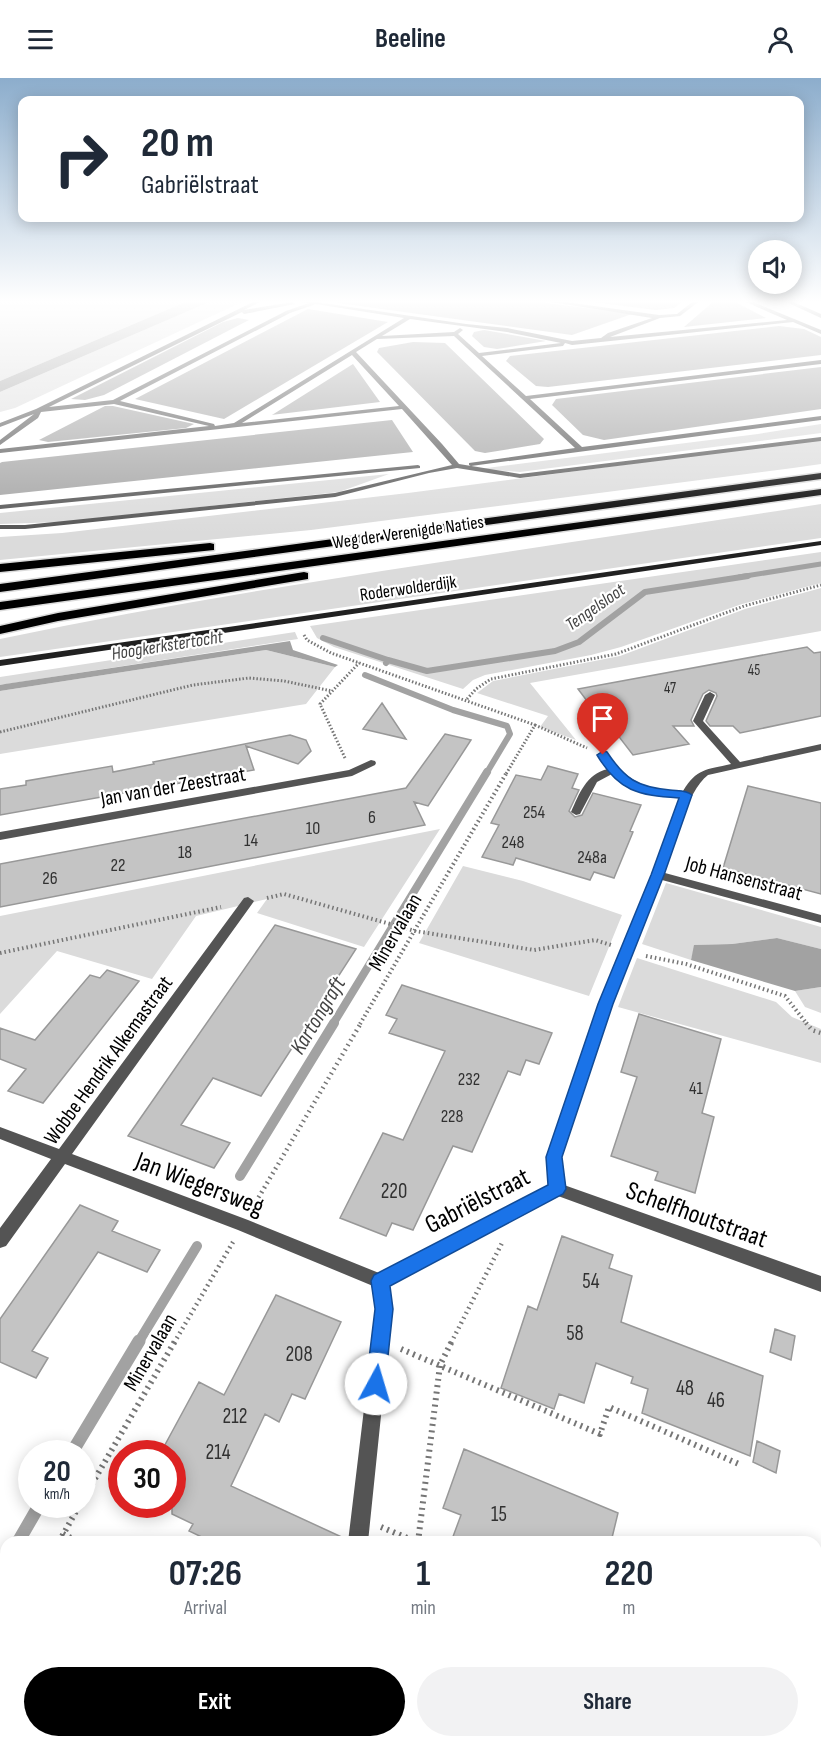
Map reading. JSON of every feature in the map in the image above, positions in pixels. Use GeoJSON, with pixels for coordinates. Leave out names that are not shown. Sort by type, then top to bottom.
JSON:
{"type":"FeatureCollection","features":[{"type":"Feature","properties":{"kind":"highway","name":"Weg der Verenigde Naties"},"geometry":{"type":"LineString","coordinates":[[0,588],[821,476]]}},
{"type":"Feature","properties":{"kind":"highway","name":"Weg der Verenigde Naties"},"geometry":{"type":"LineString","coordinates":[[0,606],[821,492]]}},
{"type":"Feature","properties":{"kind":"highway"},"geometry":{"type":"LineString","coordinates":[[0,568],[629,502]]}},
{"type":"Feature","properties":{"kind":"highway"},"geometry":{"type":"LineString","coordinates":[[0,630],[58,617],[315,574],[577,526]]}},
{"type":"Feature","properties":{"kind":"street"},"geometry":{"type":"LineString","coordinates":[[0,425],[38,410],[103,378]]}},
{"type":"Feature","properties":{"kind":"street"},"geometry":{"type":"LineString","coordinates":[[114,402],[161,378]]}},
{"type":"Feature","properties":{"kind":"street"},"geometry":{"type":"LineString","coordinates":[[233,426],[310,378]]}},
{"type":"Feature","properties":{"kind":"street"},"geometry":{"type":"LineString","coordinates":[[376,378],[457,466]]}},
{"type":"Feature","properties":{"kind":"street"},"geometry":{"type":"LineString","coordinates":[[503,378],[581,450]]}},
{"type":"Feature","properties":{"kind":"street"},"geometry":{"type":"LineString","coordinates":[[525,398],[690,378]]}},
{"type":"Feature","properties":{"kind":"street"},"geometry":{"type":"LineString","coordinates":[[38,410],[114,402],[222,427]]}},
{"type":"Feature","properties":{"kind":"street"},"geometry":{"type":"LineString","coordinates":[[0,451],[403,407]]}},
{"type":"Feature","properties":{"kind":"street"},"geometry":{"type":"LineString","coordinates":[[0,443],[36,417],[38,410]]}},
{"type":"Feature","properties":{"kind":"street"},"geometry":{"type":"LineString","coordinates":[[0,527],[48,525],[335,495],[457,466],[821,418]]}},
{"type":"Feature","properties":{"kind":"street"},"geometry":{"type":"LineString","coordinates":[[0,507],[425,467],[457,466],[520,476],[821,439]]}},
{"type":"Feature","properties":{"kind":"street","name":"Roderwolderdijk"},"geometry":{"type":"LineString","coordinates":[[0,663],[821,543]]}},
{"type":"Feature","properties":{"kind":"street"},"geometry":{"type":"LineString","coordinates":[[710,695],[698,721],[736,764]]}},
{"type":"Feature","properties":{"kind":"street"},"geometry":{"type":"LineString","coordinates":[[603,755],[613,771],[628,785],[660,793],[686,795],[695,780],[705,772],[821,747]]}},
{"type":"Feature","properties":{"kind":"street","name":"Jan van der Zeestraat"},"geometry":{"type":"LineString","coordinates":[[0,836],[352,773],[371,763]]}},
{"type":"Feature","properties":{"kind":"street"},"geometry":{"type":"LineString","coordinates":[[576,812],[593,778],[602,772],[613,771]]}},
{"type":"Feature","properties":{"kind":"street","name":"Gabriëlstraat"},"geometry":{"type":"LineString","coordinates":[[380,1281],[557,1189],[554,1157],[605,1004],[658,875],[686,795]]}},
{"type":"Feature","properties":{"kind":"street","name":"Job Hansenstraat"},"geometry":{"type":"LineString","coordinates":[[658,875],[821,919]]}},
{"type":"Feature","properties":{"kind":"street","name":"Wobbe Hendrik Alkemastraat"},"geometry":{"type":"LineString","coordinates":[[0,1241],[248,901]]}},
{"type":"Feature","properties":{"kind":"street","name":"Jan Wiegersweg"},"geometry":{"type":"LineString","coordinates":[[0,1133],[243,1225],[380,1281]]}},
{"type":"Feature","properties":{"kind":"street","name":"Schelfhoutstraat"},"geometry":{"type":"LineString","coordinates":[[557,1189],[821,1284]]}},
{"type":"Feature","properties":{"kind":"street"},"geometry":{"type":"LineString","coordinates":[[359,1536],[384,1309],[380,1281]]}},
{"type":"Feature","properties":{"kind":"path"},"geometry":{"type":"LineString","coordinates":[[467,699],[476,688],[491,679],[616,654],[744,606],[821,585]]}},
{"type":"Feature","properties":{"kind":"path"},"geometry":{"type":"LineString","coordinates":[[301,630],[307,640],[322,649],[467,699],[535,725],[603,755]]}},
{"type":"Feature","properties":{"kind":"path"},"geometry":{"type":"LineString","coordinates":[[352,773],[320,704],[358,663]]}},
{"type":"Feature","properties":{"kind":"path"},"geometry":{"type":"LineString","coordinates":[[0,732],[193,685],[249,678],[284,681],[332,691]]}},
{"type":"Feature","properties":{"kind":"path","name":"Minervalaan"},"geometry":{"type":"LineString","coordinates":[[96,1477],[413,930],[535,725]]}},
{"type":"Feature","properties":{"kind":"path"},"geometry":{"type":"LineString","coordinates":[[0,953],[284,894],[413,930],[534,950],[595,940],[655,958],[686,964],[785,996],[812,1030],[821,1033]]}},
{"type":"Feature","properties":{"kind":"path"},"geometry":{"type":"LineString","coordinates":[[418,1536],[440,1365],[520,1208]]}},
{"type":"Feature","properties":{"kind":"path"},"geometry":{"type":"LineString","coordinates":[[380,1340],[600,1434],[609,1407],[741,1465]]}},
{"type":"Feature","properties":{"kind":"path","name":"Minervalaan"},"geometry":{"type":"LineString","coordinates":[[63,1534],[72,1518]]}},
{"type":"Feature","properties":{"kind":"path"},"geometry":{"type":"LineString","coordinates":[[361,1518],[403,1536]]}},
{"type":"Feature","properties":{"kind":"path"},"geometry":{"type":"LineString","coordinates":[[63,1534],[67,1536]]}},
{"type":"Feature","properties":{"kind":"shaded area"},"geometry":{"type":"Polygon","coordinates":[[[7,378],[33,378],[0,392],[0,381],[7,378]]]}},
{"type":"Feature","properties":{"kind":"shaded area"},"geometry":{"type":"Polygon","coordinates":[[[33,378],[79,378],[15,408],[0,412],[0,392],[33,378]]]}},
{"type":"Feature","properties":{"kind":"shaded area"},"geometry":{"type":"Polygon","coordinates":[[[113,378],[137,378],[104,395],[85,400],[71,399],[113,378]]]}},
{"type":"Feature","properties":{"kind":"shaded area"},"geometry":{"type":"Polygon","coordinates":[[[176,378],[294,378],[224,419],[135,399],[176,378]]]}},
{"type":"Feature","properties":{"kind":"shaded area"},"geometry":{"type":"Polygon","coordinates":[[[331,378],[363,378],[380,402],[272,415],[331,378]]]}},
{"type":"Feature","properties":{"kind":"shaded area"},"geometry":{"type":"Polygon","coordinates":[[[403,378],[481,378],[544,439],[540,444],[485,453],[475,451],[403,378]]]}},
{"type":"Feature","properties":{"kind":"shaded area"},"geometry":{"type":"Polygon","coordinates":[[[526,378],[626,378],[548,387],[536,386],[526,378]]]}},
{"type":"Feature","properties":{"kind":"shaded area"},"geometry":{"type":"Polygon","coordinates":[[[731,378],[821,378],[821,409],[604,440],[583,435],[552,405],[556,399],[731,378]]]}},
{"type":"Feature","properties":{"kind":"shaded area"},"geometry":{"type":"Polygon","coordinates":[[[105,406],[194,424],[186,428],[48,442],[39,440],[105,406]]]}},
{"type":"Feature","properties":{"kind":"shaded area"},"geometry":{"type":"Polygon","coordinates":[[[392,420],[413,452],[0,495],[0,463],[2,462],[392,420]]]}},
{"type":"Feature","properties":{"kind":"shaded area"},"geometry":{"type":"Polygon","coordinates":[[[821,424],[821,433],[520,472],[479,469],[758,434],[821,424]]]}},
{"type":"Feature","properties":{"kind":"shaded area"},"geometry":{"type":"Polygon","coordinates":[[[821,439],[821,464],[311,530],[0,560],[0,537],[62,533],[408,493],[821,439]]]}},
{"type":"Feature","properties":{"kind":"shaded area"},"geometry":{"type":"Polygon","coordinates":[[[389,474],[339,492],[62,522],[0,524],[0,513],[389,474]]]}},
{"type":"Feature","properties":{"kind":"shaded area"},"geometry":{"type":"Polygon","coordinates":[[[821,504],[821,538],[0,657],[0,639],[102,619],[307,583],[821,504]]]}},
{"type":"Feature","properties":{"kind":"shaded area"},"geometry":{"type":"Polygon","coordinates":[[[821,552],[821,583],[742,604],[621,647],[485,675],[473,680],[463,689],[334,647],[317,638],[310,626],[821,552]]]}},
{"type":"Feature","properties":{"kind":"shaded area"},"geometry":{"type":"Polygon","coordinates":[[[821,588],[821,631],[530,683],[576,740],[540,727],[548,716],[477,693],[493,681],[620,656],[745,609],[821,588]]]}},
{"type":"Feature","properties":{"kind":"shaded area"},"geometry":{"type":"Polygon","coordinates":[[[295,632],[298,639],[0,685],[0,677],[295,632]]]}},
{"type":"Feature","properties":{"kind":"shaded area"},"geometry":{"type":"Polygon","coordinates":[[[290,641],[293,650],[338,665],[335,667],[266,650],[0,691],[0,685],[5,684],[290,641]]]}},
{"type":"Feature","properties":{"kind":"shaded area"},"geometry":{"type":"Polygon","coordinates":[[[266,650],[335,667],[306,704],[0,754],[0,691],[266,650]]]}},
{"type":"Feature","properties":{"kind":"shaded area"},"geometry":{"type":"Polygon","coordinates":[[[440,829],[364,947],[257,913],[267,899],[196,916],[152,979],[57,951],[0,1014],[0,916],[440,829]]]}},
{"type":"Feature","properties":{"kind":"shaded area"},"geometry":{"type":"Polygon","coordinates":[[[463,866],[523,881],[622,915],[589,996],[419,943],[463,866]]]}},
{"type":"Feature","properties":{"kind":"shaded area"},"geometry":{"type":"Polygon","coordinates":[[[666,883],[821,927],[821,949],[777,938],[732,944],[695,945],[691,960],[642,944],[666,883]]]}},
{"type":"Feature","properties":{"kind":"shaded area"},"geometry":{"type":"Polygon","coordinates":[[[777,938],[821,949],[821,987],[795,991],[691,960],[694,945],[732,944],[777,938]]]}},
{"type":"Feature","properties":{"kind":"shaded area"},"geometry":{"type":"Polygon","coordinates":[[[637,958],[776,1002],[792,1017],[821,1029],[821,1063],[618,1007],[637,958]]]}},
{"type":"Feature","properties":{"kind":"shaded area"},"geometry":{"type":"Polygon","coordinates":[[[821,987],[821,1013],[805,1007],[795,991],[821,987]]]}},
{"type":"Feature","properties":{"kind":"building"},"geometry":{"type":"Polygon","coordinates":[[[807,647],[814,653],[821,652],[821,716],[740,733],[733,726],[710,726],[706,721],[717,696],[709,690],[703,694],[691,720],[694,726],[673,726],[689,744],[633,755],[597,708],[593,709],[578,689],[807,647]]]}},
{"type":"Feature","properties":{"kind":"building"},"geometry":{"type":"Polygon","coordinates":[[[382,703],[406,739],[363,729],[382,703]]]}},
{"type":"Feature","properties":{"kind":"building"},"geometry":{"type":"Polygon","coordinates":[[[445,734],[471,740],[428,806],[414,802],[425,825],[0,907],[0,864],[406,788],[445,734]]]}},
{"type":"Feature","properties":{"kind":"building"},"geometry":{"type":"Polygon","coordinates":[[[290,735],[306,740],[311,751],[298,764],[246,746],[254,770],[0,815],[0,789],[26,785],[26,781],[112,766],[113,772],[290,735]]]}},
{"type":"Feature","properties":{"kind":"building"},"geometry":{"type":"Polygon","coordinates":[[[548,766],[578,774],[572,788],[579,790],[569,811],[575,817],[582,815],[593,793],[641,805],[630,831],[633,832],[614,878],[594,872],[590,880],[516,858],[513,865],[482,857],[499,825],[491,823],[516,775],[541,780],[548,766]]]}},
{"type":"Feature","properties":{"kind":"building"},"geometry":{"type":"Polygon","coordinates":[[[748,786],[821,803],[821,894],[723,868],[748,786]]]}},
{"type":"Feature","properties":{"kind":"building"},"geometry":{"type":"Polygon","coordinates":[[[275,925],[356,949],[261,1096],[213,1078],[181,1125],[230,1143],[214,1168],[128,1136],[275,925]]]}},
{"type":"Feature","properties":{"kind":"building"},"geometry":{"type":"Polygon","coordinates":[[[107,970],[139,981],[43,1103],[8,1091],[26,1069],[0,1059],[0,1028],[35,1040],[90,975],[100,978],[107,970]]]}},
{"type":"Feature","properties":{"kind":"building"},"geometry":{"type":"Polygon","coordinates":[[[402,985],[552,1033],[539,1064],[526,1060],[520,1075],[508,1071],[472,1152],[453,1146],[413,1230],[392,1223],[386,1236],[340,1218],[383,1133],[403,1140],[445,1051],[389,1033],[397,1019],[386,1015],[402,985]]]}},
{"type":"Feature","properties":{"kind":"building"},"geometry":{"type":"Polygon","coordinates":[[[639,1014],[721,1039],[702,1113],[714,1117],[695,1193],[655,1180],[658,1172],[611,1156],[637,1077],[621,1072],[639,1014]]]}},
{"type":"Feature","properties":{"kind":"building"},"geometry":{"type":"Polygon","coordinates":[[[80,1205],[118,1221],[112,1231],[160,1250],[147,1272],[98,1252],[32,1351],[48,1358],[36,1378],[0,1362],[0,1319],[80,1205]]]}},
{"type":"Feature","properties":{"kind":"building"},"geometry":{"type":"Polygon","coordinates":[[[562,1236],[613,1255],[609,1268],[632,1276],[621,1322],[763,1376],[750,1456],[642,1413],[648,1389],[631,1383],[633,1377],[596,1363],[584,1403],[559,1394],[554,1409],[501,1388],[528,1306],[537,1310],[562,1236]]]}},
{"type":"Feature","properties":{"kind":"building"},"geometry":{"type":"Polygon","coordinates":[[[276,1295],[341,1322],[305,1399],[292,1394],[279,1422],[265,1414],[231,1486],[339,1536],[199,1536],[189,1531],[193,1524],[180,1518],[186,1518],[186,1440],[168,1440],[199,1382],[224,1395],[276,1295]]]}},
{"type":"Feature","properties":{"kind":"building"},"geometry":{"type":"Polygon","coordinates":[[[775,1329],[795,1336],[791,1360],[770,1352],[775,1329]]]}},
{"type":"Feature","properties":{"kind":"building"},"geometry":{"type":"Polygon","coordinates":[[[757,1441],[780,1451],[776,1473],[753,1462],[757,1441]]]}},
{"type":"Feature","properties":{"kind":"building"},"geometry":{"type":"Polygon","coordinates":[[[464,1449],[618,1513],[612,1536],[453,1536],[461,1515],[443,1508],[464,1449]]]}},
{"type":"Feature","properties":{"kind":"waterway","name":"Tengelsloot"},"geometry":{"type":"LineString","coordinates":[[739,577],[821,564]]}},
{"type":"Feature","properties":{"kind":"waterway","name":"Tengelsloot"},"geometry":{"type":"LineString","coordinates":[[388,660],[427,671],[555,651],[579,642],[645,592],[748,576]]}},
{"type":"Feature","properties":{"kind":"waterway","name":"Tengelsloot"},"geometry":{"type":"LineString","coordinates":[[323,638],[388,660]]}},
{"type":"Feature","properties":{"kind":"waterway","name":"Hoogkerkstertocht"},"geometry":{"type":"LineString","coordinates":[[365,675],[453,710],[507,726],[510,734],[486,774]]}},
{"type":"Feature","properties":{"kind":"waterway","name":"Kartongraft"},"geometry":{"type":"LineString","coordinates":[[333,1024],[487,772]]}},
{"type":"Feature","properties":{"kind":"waterway","name":"Kartongraft"},"geometry":{"type":"LineString","coordinates":[[240,1176],[334,1023]]}},
{"type":"Feature","properties":{"kind":"waterway","name":"Kartongraft"},"geometry":{"type":"LineString","coordinates":[[138,1343],[197,1246]]}},
{"type":"Feature","properties":{"kind":"waterway","name":"Kartongraft"},"geometry":{"type":"LineString","coordinates":[[79,1440],[139,1341]]}},
{"type":"Feature","properties":{"kind":"waterway","name":"Kartongraft"},"geometry":{"type":"LineString","coordinates":[[21,1536],[32,1518]]}},
{"type":"Feature","properties":{"kind":"route"},"geometry":{"type":"LineString","coordinates":[[376,1384],[384,1309],[380,1281],[557,1189],[554,1157],[605,1004],[658,875],[686,795],[660,793],[628,785],[613,771],[603,755]]}}]}
